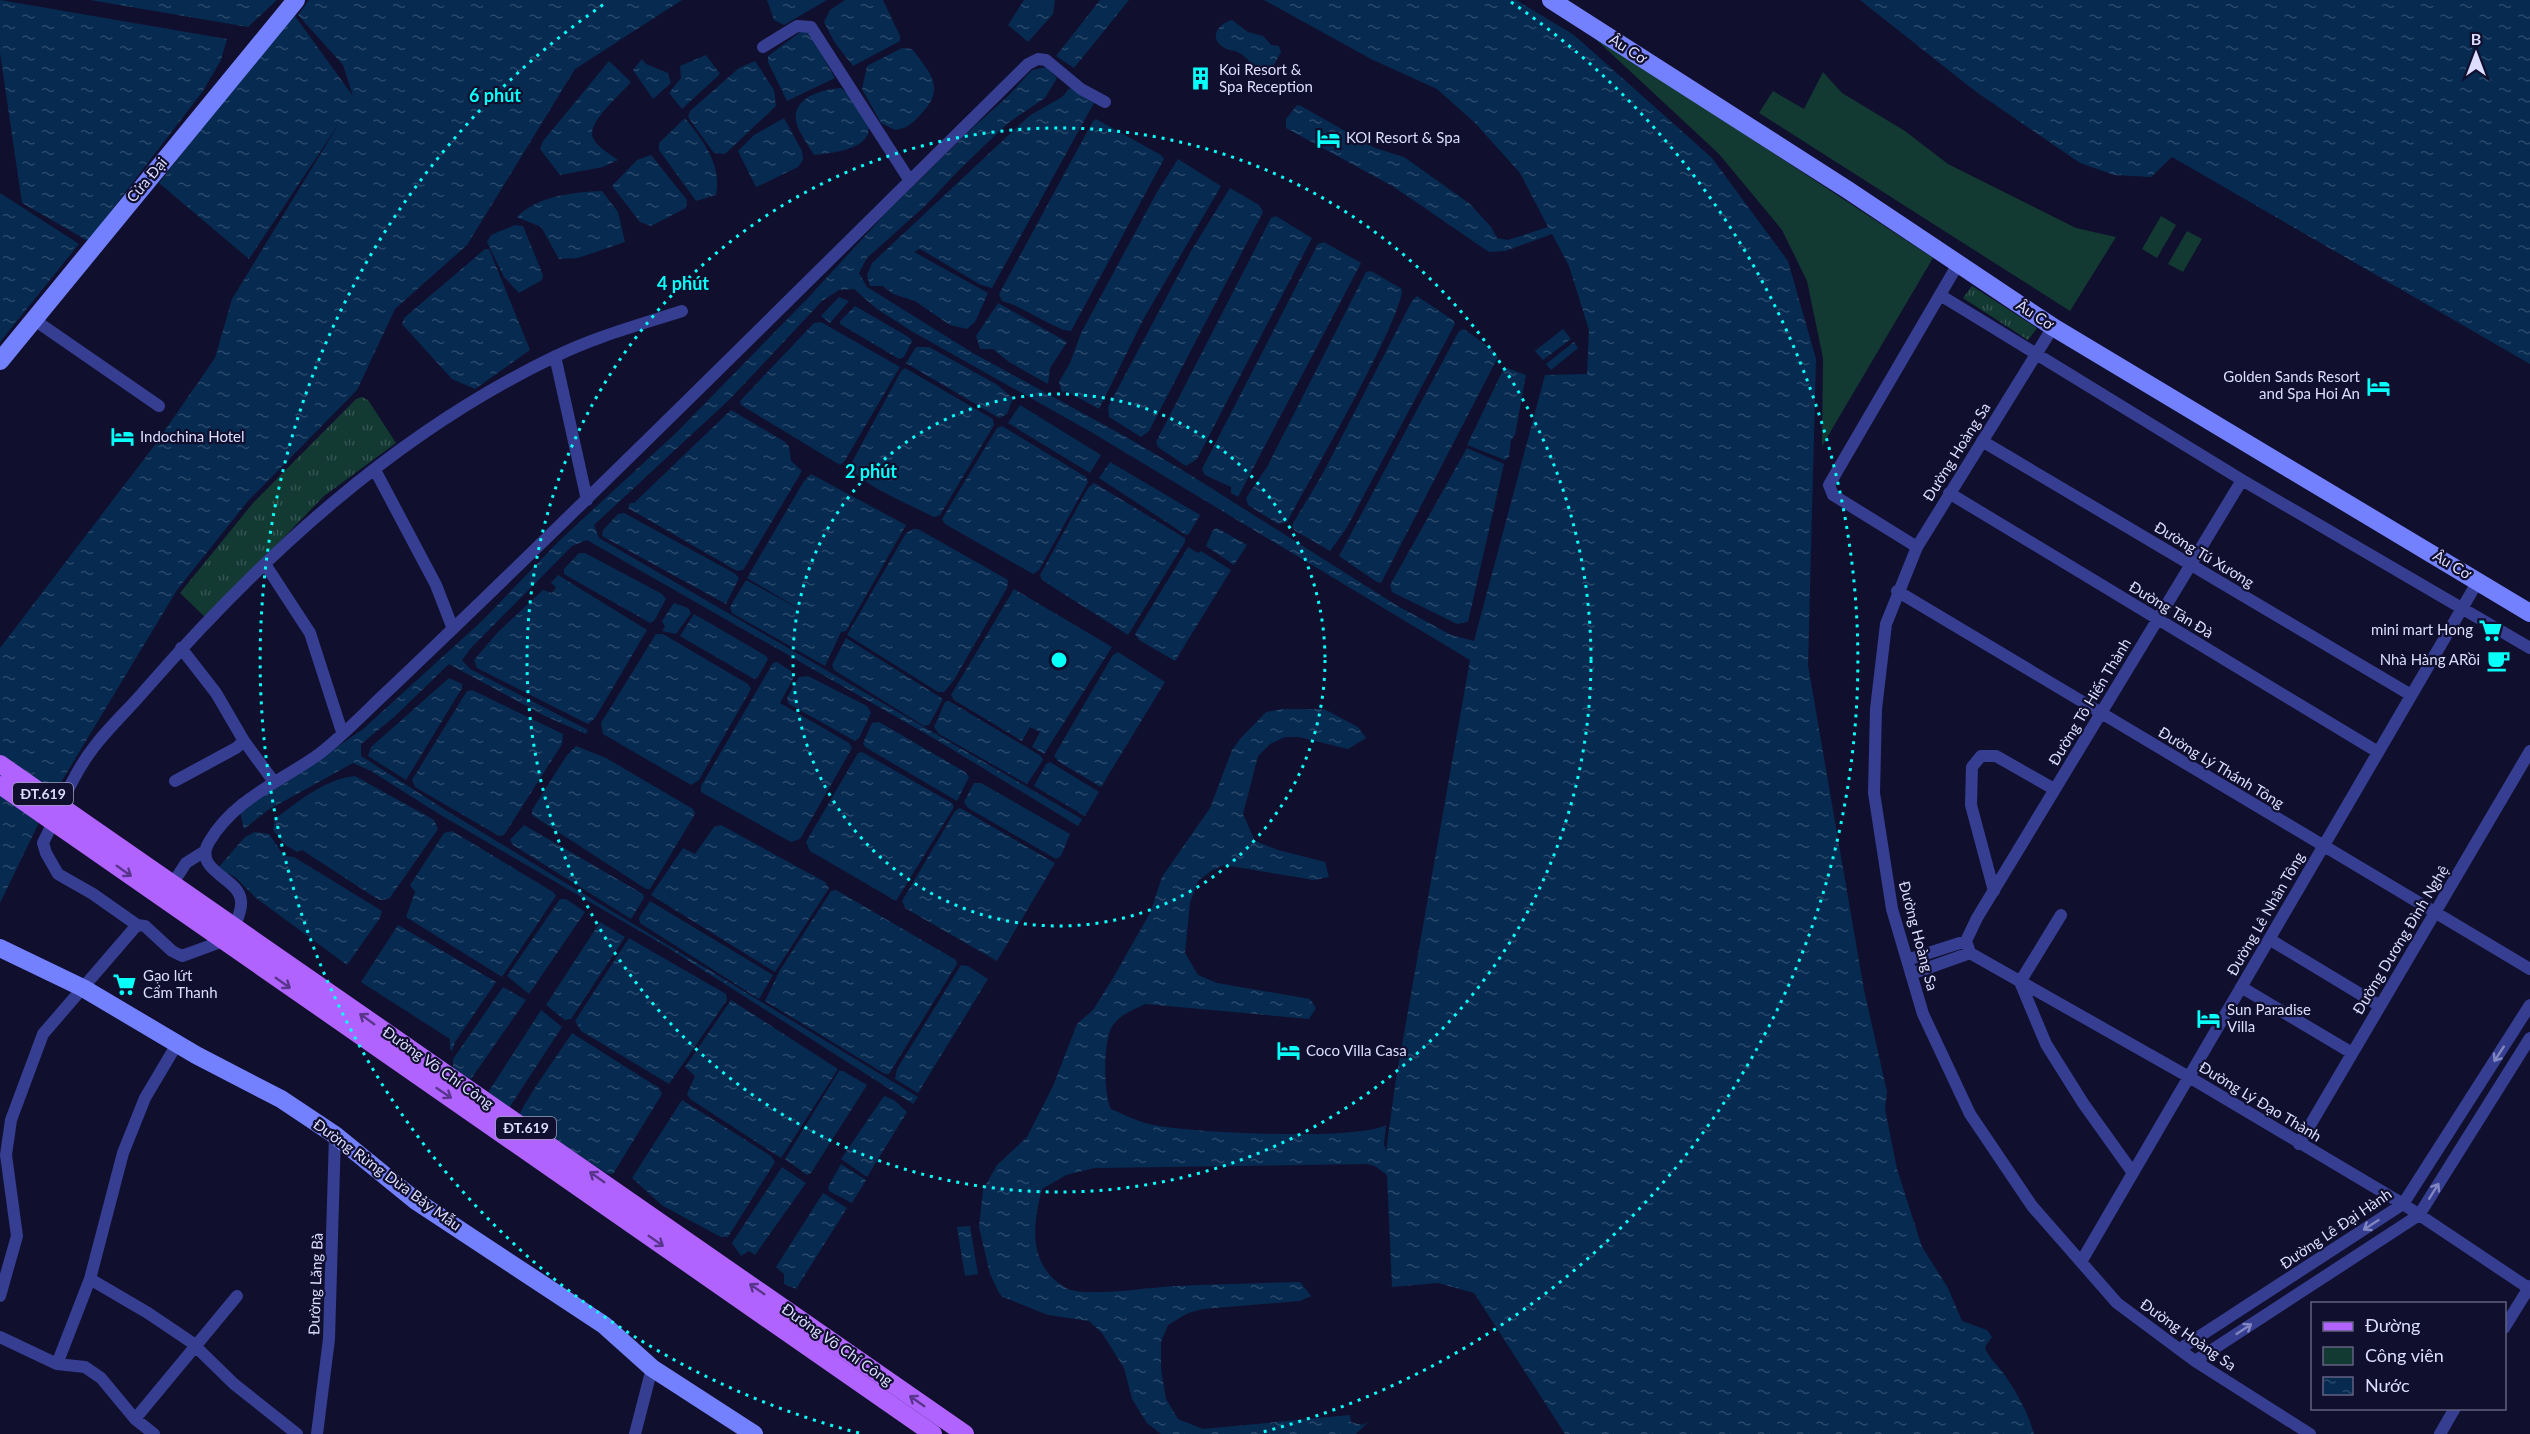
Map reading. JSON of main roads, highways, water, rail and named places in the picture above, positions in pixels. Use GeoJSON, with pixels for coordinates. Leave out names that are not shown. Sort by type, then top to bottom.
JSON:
{"type":"FeatureCollection","features":[{"type":"Feature","properties":{"kind":"main road","name":"Đường Võ Chí Công"},"geometry":{"type":"LineString","coordinates":[[0,764],[223,941],[827,1349],[964,1434]]}},
{"type":"Feature","properties":{"kind":"main road","name":"Đường Võ Chí Công"},"geometry":{"type":"LineString","coordinates":[[0,785],[173,883],[235,925],[827,1349],[933,1434]]}},
{"type":"Feature","properties":{"kind":"main road"},"geometry":{"type":"LineString","coordinates":[[223,941],[235,925]]}},
{"type":"Feature","properties":{"kind":"water"},"geometry":{"type":"Polygon","coordinates":[[[0,0],[227,39],[221,60],[203,91],[88,241],[22,203],[0,53],[0,0]]]}},
{"type":"Feature","properties":{"kind":"water"},"geometry":{"type":"Polygon","coordinates":[[[90,0],[277,0],[248,27],[90,0]]]}},
{"type":"Feature","properties":{"kind":"water"},"geometry":{"type":"Polygon","coordinates":[[[309,0],[682,0],[575,69],[467,245],[395,309],[357,390],[248,501],[177,590],[48,804],[0,903],[0,648],[154,446],[215,358],[232,299],[340,122],[249,259],[159,183],[292,12],[353,96],[343,65],[298,15],[309,0]]]}},
{"type":"Feature","properties":{"kind":"water"},"geometry":{"type":"Polygon","coordinates":[[[767,0],[827,0],[784,25],[774,20],[767,0]]]}},
{"type":"Feature","properties":{"kind":"water"},"geometry":{"type":"Polygon","coordinates":[[[845,0],[883,0],[900,36],[900,41],[853,66],[835,43],[824,22],[830,10],[845,0]]]}},
{"type":"Feature","properties":{"kind":"water"},"geometry":{"type":"Polygon","coordinates":[[[1024,0],[1055,0],[1053,14],[1028,42],[1008,25],[1024,0]]]}},
{"type":"Feature","properties":{"kind":"water"},"geometry":{"type":"Polygon","coordinates":[[[1100,0],[1129,0],[1074,68],[1056,56],[1100,0]]]}},
{"type":"Feature","properties":{"kind":"water"},"geometry":{"type":"Polygon","coordinates":[[[1264,0],[1516,0],[1574,35],[1712,158],[1788,261],[1816,359],[1808,665],[1864,990],[1887,1092],[1885,1109],[1897,1169],[1922,1247],[1948,1288],[1962,1321],[1987,1330],[1992,1337],[1985,1347],[2018,1396],[2034,1434],[1565,1434],[1474,1293],[1438,1283],[1392,1287],[1387,1175],[1375,1166],[1367,1164],[1095,1168],[1066,1175],[1042,1189],[1035,1231],[1039,1257],[1045,1268],[1054,1279],[1066,1288],[1075,1291],[1102,1292],[1176,1286],[1300,1282],[1311,1296],[1300,1301],[1203,1309],[1188,1313],[1168,1325],[1161,1342],[1161,1368],[1166,1399],[1178,1419],[1203,1429],[1350,1415],[1351,1422],[1362,1425],[1368,1422],[1356,1434],[1161,1434],[1147,1423],[1132,1399],[1124,1368],[1102,1333],[1089,1321],[1048,1315],[1003,1297],[990,1274],[979,1227],[983,1190],[997,1165],[1027,1137],[1053,1086],[1077,1024],[1093,1010],[1113,978],[1150,913],[1162,877],[1210,808],[1232,750],[1266,712],[1282,709],[1324,709],[1358,727],[1366,738],[1348,749],[1299,737],[1285,737],[1270,744],[1258,756],[1243,814],[1255,841],[1278,850],[1325,862],[1329,877],[1314,880],[1224,865],[1211,871],[1198,881],[1190,903],[1185,953],[1198,975],[1217,983],[1310,999],[1316,1008],[1309,1019],[1145,1004],[1120,1018],[1110,1032],[1105,1066],[1108,1102],[1111,1109],[1144,1123],[1197,1130],[1309,1134],[1370,1130],[1386,1125],[1384,1144],[1386,1151],[1396,1079],[1470,660],[1091,432],[913,332],[877,309],[854,289],[839,290],[822,301],[730,399],[594,525],[599,538],[1082,819],[1078,826],[935,739],[587,540],[572,546],[470,649],[462,660],[470,669],[588,730],[586,734],[545,716],[449,664],[393,718],[361,744],[361,756],[447,811],[918,1097],[913,1104],[667,947],[439,814],[371,771],[353,763],[268,810],[244,829],[240,812],[362,730],[482,621],[559,541],[676,433],[807,299],[886,213],[968,132],[1008,96],[1032,70],[1046,67],[1057,78],[1045,98],[1008,123],[924,207],[867,258],[859,273],[867,287],[973,353],[1192,476],[1396,605],[1451,635],[1474,641],[1545,375],[1587,374],[1589,330],[1569,266],[1552,234],[1505,251],[1489,252],[1394,187],[1286,128],[1286,119],[1297,105],[1375,148],[1404,157],[1470,204],[1491,227],[1497,238],[1508,240],[1548,227],[1520,173],[1475,123],[1437,89],[1371,59],[1264,0]]]}},
{"type":"Feature","properties":{"kind":"water"},"geometry":{"type":"Polygon","coordinates":[[[1860,0],[2530,0],[2530,364],[2172,157],[2151,177],[2114,175],[2080,163],[1975,91],[1860,0]]]}},
{"type":"Feature","properties":{"kind":"water"},"geometry":{"type":"Polygon","coordinates":[[[1232,20],[1248,32],[1263,36],[1271,45],[1279,46],[1281,52],[1270,72],[1262,72],[1260,67],[1241,54],[1225,48],[1216,39],[1219,27],[1232,20]]]}},
{"type":"Feature","properties":{"kind":"water"},"geometry":{"type":"Polygon","coordinates":[[[803,30],[810,34],[835,78],[787,101],[768,62],[768,56],[803,30]]]}},
{"type":"Feature","properties":{"kind":"water"},"geometry":{"type":"Polygon","coordinates":[[[902,48],[912,49],[925,65],[933,80],[934,88],[929,104],[919,117],[907,126],[895,130],[881,123],[862,89],[867,66],[902,48]]]}},
{"type":"Feature","properties":{"kind":"water"},"geometry":{"type":"Polygon","coordinates":[[[706,55],[720,74],[682,109],[669,93],[681,78],[680,66],[706,55]]]}},
{"type":"Feature","properties":{"kind":"water"},"geometry":{"type":"Polygon","coordinates":[[[642,59],[646,64],[668,73],[671,83],[653,99],[633,70],[642,59]]]}},
{"type":"Feature","properties":{"kind":"water"},"geometry":{"type":"Polygon","coordinates":[[[609,61],[631,82],[599,117],[592,132],[597,144],[618,160],[603,167],[560,175],[540,149],[543,141],[609,61]]]}},
{"type":"Feature","properties":{"kind":"water"},"geometry":{"type":"Polygon","coordinates":[[[755,61],[774,90],[776,106],[725,154],[714,153],[688,117],[690,111],[739,68],[755,61]]]}},
{"type":"Feature","properties":{"kind":"water"},"geometry":{"type":"Polygon","coordinates":[[[841,88],[865,116],[869,127],[867,136],[849,149],[814,155],[799,130],[796,113],[804,100],[811,96],[826,90],[841,88]]]}},
{"type":"Feature","properties":{"kind":"water"},"geometry":{"type":"Polygon","coordinates":[[[1070,88],[1094,103],[992,288],[981,285],[920,249],[914,252],[988,293],[975,322],[967,329],[950,325],[915,301],[893,294],[883,286],[870,286],[867,275],[872,263],[1029,116],[1062,97],[1070,88]]]}},
{"type":"Feature","properties":{"kind":"water"},"geometry":{"type":"Polygon","coordinates":[[[685,118],[710,154],[716,173],[716,195],[696,201],[659,150],[659,143],[685,118]]]}},
{"type":"Feature","properties":{"kind":"water"},"geometry":{"type":"Polygon","coordinates":[[[784,118],[802,151],[803,160],[798,167],[756,187],[738,151],[754,135],[784,118]]]}},
{"type":"Feature","properties":{"kind":"water"},"geometry":{"type":"Polygon","coordinates":[[[1096,119],[1161,155],[1164,159],[1071,331],[1002,301],[999,294],[1096,119]]]}},
{"type":"Feature","properties":{"kind":"water"},"geometry":{"type":"Polygon","coordinates":[[[651,155],[687,200],[686,208],[651,226],[640,222],[612,186],[637,160],[651,155]]]}},
{"type":"Feature","properties":{"kind":"water"},"geometry":{"type":"Polygon","coordinates":[[[1178,159],[1221,186],[1144,318],[1099,409],[1066,391],[1062,393],[1059,382],[1070,363],[1081,333],[1157,192],[1178,159]]]}},
{"type":"Feature","properties":{"kind":"water"},"geometry":{"type":"Polygon","coordinates":[[[1230,188],[1259,205],[1263,212],[1149,431],[1141,437],[1109,417],[1108,407],[1191,251],[1230,188]]]}},
{"type":"Feature","properties":{"kind":"water"},"geometry":{"type":"Polygon","coordinates":[[[602,191],[618,212],[625,242],[578,258],[559,259],[541,227],[517,217],[535,204],[557,196],[602,191]]]}},
{"type":"Feature","properties":{"kind":"water"},"geometry":{"type":"Polygon","coordinates":[[[0,193],[79,244],[0,342],[0,193]]]}},
{"type":"Feature","properties":{"kind":"water"},"geometry":{"type":"Polygon","coordinates":[[[1276,216],[1312,238],[1197,459],[1186,466],[1158,447],[1156,442],[1271,218],[1276,216]]]}},
{"type":"Feature","properties":{"kind":"water"},"geometry":{"type":"Polygon","coordinates":[[[515,225],[523,226],[543,275],[542,280],[519,293],[504,277],[487,242],[491,235],[515,225]]]}},
{"type":"Feature","properties":{"kind":"water"},"geometry":{"type":"Polygon","coordinates":[[[1324,242],[1361,263],[1238,497],[1231,493],[1231,487],[1205,475],[1202,469],[1318,244],[1324,242]]]}},
{"type":"Feature","properties":{"kind":"water"},"geometry":{"type":"Polygon","coordinates":[[[485,249],[489,249],[530,350],[475,389],[452,379],[402,324],[404,318],[485,249]]]}},
{"type":"Feature","properties":{"kind":"water"},"geometry":{"type":"Polygon","coordinates":[[[1371,271],[1402,289],[1398,305],[1372,365],[1313,475],[1287,522],[1278,524],[1248,505],[1246,498],[1267,467],[1366,272],[1371,271]]]}},
{"type":"Feature","properties":{"kind":"water"},"geometry":{"type":"Polygon","coordinates":[[[1417,296],[1453,320],[1455,324],[1346,529],[1330,551],[1294,530],[1292,525],[1322,475],[1412,301],[1417,296]]]}},
{"type":"Feature","properties":{"kind":"water"},"geometry":{"type":"Polygon","coordinates":[[[839,297],[849,301],[830,323],[821,316],[839,297]]]}},
{"type":"Feature","properties":{"kind":"water"},"geometry":{"type":"Polygon","coordinates":[[[998,303],[1067,342],[1050,368],[1048,384],[1009,362],[993,349],[980,349],[976,336],[998,303]]]}},
{"type":"Feature","properties":{"kind":"water"},"geometry":{"type":"Polygon","coordinates":[[[855,306],[910,338],[912,341],[904,357],[899,359],[840,324],[840,321],[855,306]]]}},
{"type":"Feature","properties":{"kind":"water"},"geometry":{"type":"Polygon","coordinates":[[[821,322],[900,367],[844,462],[840,465],[741,405],[740,401],[814,323],[821,322]]]}},
{"type":"Feature","properties":{"kind":"water"},"geometry":{"type":"Polygon","coordinates":[[[1464,329],[1493,350],[1498,357],[1381,583],[1377,582],[1339,556],[1459,331],[1464,329]]]}},
{"type":"Feature","properties":{"kind":"water"},"geometry":{"type":"Polygon","coordinates":[[[1563,329],[1571,339],[1543,360],[1535,351],[1563,329]]]}},
{"type":"Feature","properties":{"kind":"water"},"geometry":{"type":"Polygon","coordinates":[[[1574,342],[1578,348],[1551,370],[1546,364],[1574,342]]]}},
{"type":"Feature","properties":{"kind":"water"},"geometry":{"type":"Polygon","coordinates":[[[916,347],[929,347],[996,384],[1013,398],[1007,414],[999,418],[906,363],[916,347]]]}},
{"type":"Feature","properties":{"kind":"water"},"geometry":{"type":"Polygon","coordinates":[[[905,368],[993,419],[994,425],[940,515],[934,517],[874,487],[854,472],[850,466],[901,371],[905,368]]]}},
{"type":"Feature","properties":{"kind":"water"},"geometry":{"type":"Polygon","coordinates":[[[1507,368],[1526,375],[1515,435],[1511,440],[1509,457],[1505,460],[1467,445],[1503,370],[1507,368]]]}},
{"type":"Feature","properties":{"kind":"water"},"geometry":{"type":"Polygon","coordinates":[[[1020,405],[1101,455],[1090,473],[1008,423],[1020,405]]]}},
{"type":"Feature","properties":{"kind":"water"},"geometry":{"type":"Polygon","coordinates":[[[731,410],[785,442],[789,447],[791,461],[802,471],[743,570],[737,571],[628,508],[630,503],[634,503],[731,410]]]}},
{"type":"Feature","properties":{"kind":"water"},"geometry":{"type":"Polygon","coordinates":[[[1002,426],[1086,477],[1088,482],[1039,570],[1033,574],[945,524],[942,519],[997,428],[1002,426]]]}},
{"type":"Feature","properties":{"kind":"water"},"geometry":{"type":"Polygon","coordinates":[[[1467,448],[1504,464],[1468,622],[1457,624],[1392,592],[1390,585],[1467,448]]]}},
{"type":"Feature","properties":{"kind":"water"},"geometry":{"type":"Polygon","coordinates":[[[1110,462],[1200,515],[1189,534],[1186,535],[1099,478],[1110,462]]]}},
{"type":"Feature","properties":{"kind":"water"},"geometry":{"type":"Polygon","coordinates":[[[811,474],[906,525],[846,631],[841,632],[825,666],[732,613],[730,607],[746,580],[808,614],[747,578],[804,481],[811,474]]]}},
{"type":"Feature","properties":{"kind":"water"},"geometry":{"type":"Polygon","coordinates":[[[1094,483],[1185,538],[1185,542],[1128,635],[1042,580],[1040,575],[1088,488],[1094,483]]]}},
{"type":"Feature","properties":{"kind":"water"},"geometry":{"type":"Polygon","coordinates":[[[624,513],[734,573],[739,578],[726,604],[602,536],[603,530],[618,514],[624,513]]]}},
{"type":"Feature","properties":{"kind":"water"},"geometry":{"type":"Polygon","coordinates":[[[1217,528],[1247,545],[1234,565],[1206,546],[1213,530],[1217,528]]]}},
{"type":"Feature","properties":{"kind":"water"},"geometry":{"type":"Polygon","coordinates":[[[918,529],[1008,580],[1007,588],[954,680],[944,692],[938,692],[847,635],[906,533],[918,529]]]}},
{"type":"Feature","properties":{"kind":"water"},"geometry":{"type":"Polygon","coordinates":[[[1188,547],[1198,553],[1201,551],[1231,570],[1175,661],[1139,640],[1135,634],[1188,547]]]}},
{"type":"Feature","properties":{"kind":"water"},"geometry":{"type":"Polygon","coordinates":[[[579,553],[585,553],[662,594],[666,599],[654,621],[650,623],[564,574],[564,569],[579,553]]]}},
{"type":"Feature","properties":{"kind":"water"},"geometry":{"type":"Polygon","coordinates":[[[558,575],[647,630],[595,718],[588,724],[477,668],[474,660],[498,632],[543,590],[552,593],[556,587],[551,583],[558,575]]]}},
{"type":"Feature","properties":{"kind":"water"},"geometry":{"type":"Polygon","coordinates":[[[1014,589],[1112,647],[1044,754],[1032,747],[1040,732],[1030,727],[1022,741],[954,700],[951,695],[1014,589]]]}},
{"type":"Feature","properties":{"kind":"water"},"geometry":{"type":"Polygon","coordinates":[[[674,603],[688,608],[691,613],[676,634],[662,631],[665,627],[662,621],[674,603]]]}},
{"type":"Feature","properties":{"kind":"water"},"geometry":{"type":"Polygon","coordinates":[[[694,614],[766,656],[768,659],[758,677],[754,679],[680,636],[694,614]]]}},
{"type":"Feature","properties":{"kind":"water"},"geometry":{"type":"Polygon","coordinates":[[[656,634],[663,634],[748,684],[751,689],[699,780],[691,785],[603,734],[601,723],[656,634]]]}},
{"type":"Feature","properties":{"kind":"water"},"geometry":{"type":"Polygon","coordinates":[[[846,638],[943,699],[929,725],[924,726],[834,670],[832,665],[846,638]]]}},
{"type":"Feature","properties":{"kind":"water"},"geometry":{"type":"Polygon","coordinates":[[[1118,652],[1165,682],[1101,787],[1059,762],[1054,756],[1113,655],[1118,652]]]}},
{"type":"Feature","properties":{"kind":"water"},"geometry":{"type":"Polygon","coordinates":[[[777,662],[791,671],[794,677],[780,703],[849,743],[852,748],[800,839],[791,842],[701,792],[701,786],[773,663],[777,662]]]}},
{"type":"Feature","properties":{"kind":"water"},"geometry":{"type":"Polygon","coordinates":[[[808,676],[867,706],[871,713],[859,738],[855,741],[789,704],[787,698],[799,677],[808,676]]]}},
{"type":"Feature","properties":{"kind":"water"},"geometry":{"type":"Polygon","coordinates":[[[449,678],[462,684],[462,688],[406,780],[368,756],[371,747],[449,678]]]}},
{"type":"Feature","properties":{"kind":"water"},"geometry":{"type":"Polygon","coordinates":[[[472,690],[563,734],[562,744],[504,835],[499,836],[415,787],[412,780],[467,691],[472,690]]]}},
{"type":"Feature","properties":{"kind":"water"},"geometry":{"type":"Polygon","coordinates":[[[949,701],[1041,756],[1043,760],[1027,784],[939,734],[934,727],[945,702],[949,701]]]}},
{"type":"Feature","properties":{"kind":"water"},"geometry":{"type":"Polygon","coordinates":[[[879,722],[965,772],[969,777],[957,801],[865,747],[863,743],[872,723],[879,722]]]}},
{"type":"Feature","properties":{"kind":"water"},"geometry":{"type":"Polygon","coordinates":[[[576,746],[606,758],[693,809],[695,814],[650,889],[646,889],[532,815],[532,810],[567,755],[576,746]]]}},
{"type":"Feature","properties":{"kind":"water"},"geometry":{"type":"Polygon","coordinates":[[[862,752],[952,803],[954,807],[896,901],[810,851],[806,842],[858,753],[862,752]]]}},
{"type":"Feature","properties":{"kind":"water"},"geometry":{"type":"Polygon","coordinates":[[[1050,762],[1099,792],[1085,816],[1034,786],[1046,764],[1050,762]]]}},
{"type":"Feature","properties":{"kind":"water"},"geometry":{"type":"Polygon","coordinates":[[[355,776],[434,820],[438,829],[389,899],[379,900],[302,850],[297,852],[284,844],[273,830],[275,819],[303,798],[334,781],[355,776]]]}},
{"type":"Feature","properties":{"kind":"water"},"geometry":{"type":"Polygon","coordinates":[[[974,783],[981,783],[1070,834],[1061,856],[1056,859],[968,808],[964,802],[974,783]]]}},
{"type":"Feature","properties":{"kind":"water"},"geometry":{"type":"Polygon","coordinates":[[[960,808],[1055,863],[997,961],[905,908],[902,901],[955,811],[960,808]]]}},
{"type":"Feature","properties":{"kind":"water"},"geometry":{"type":"Polygon","coordinates":[[[524,825],[643,894],[644,898],[631,919],[513,845],[510,840],[524,825]]]}},
{"type":"Feature","properties":{"kind":"water"},"geometry":{"type":"Polygon","coordinates":[[[721,825],[825,882],[829,888],[775,972],[651,895],[683,848],[695,854],[714,827],[721,825]]]}},
{"type":"Feature","properties":{"kind":"water"},"geometry":{"type":"Polygon","coordinates":[[[452,831],[553,892],[556,896],[502,977],[406,917],[415,892],[410,885],[444,833],[452,831]]]}},
{"type":"Feature","properties":{"kind":"water"},"geometry":{"type":"Polygon","coordinates":[[[255,832],[269,834],[284,856],[294,857],[382,911],[380,918],[347,965],[256,898],[235,877],[218,868],[245,837],[255,832]]]}},
{"type":"Feature","properties":{"kind":"water"},"geometry":{"type":"Polygon","coordinates":[[[836,890],[956,960],[957,964],[889,1074],[885,1074],[765,1001],[780,970],[831,891],[836,890]]]}},
{"type":"Feature","properties":{"kind":"water"},"geometry":{"type":"Polygon","coordinates":[[[560,899],[566,899],[585,912],[529,994],[507,976],[560,899]]]}},
{"type":"Feature","properties":{"kind":"water"},"geometry":{"type":"Polygon","coordinates":[[[650,901],[773,975],[759,999],[640,923],[639,918],[650,901]]]}},
{"type":"Feature","properties":{"kind":"water"},"geometry":{"type":"Polygon","coordinates":[[[600,922],[625,937],[571,1019],[565,1020],[546,1005],[600,922]]]}},
{"type":"Feature","properties":{"kind":"water"},"geometry":{"type":"Polygon","coordinates":[[[398,925],[496,982],[455,1042],[452,1051],[450,1039],[361,982],[398,925]]]}},
{"type":"Feature","properties":{"kind":"water"},"geometry":{"type":"Polygon","coordinates":[[[629,938],[726,994],[727,1000],[669,1084],[581,1031],[575,1021],[629,938]]]}},
{"type":"Feature","properties":{"kind":"water"},"geometry":{"type":"Polygon","coordinates":[[[961,965],[968,966],[988,979],[918,1093],[895,1079],[897,1069],[961,965]]]}},
{"type":"Feature","properties":{"kind":"water"},"geometry":{"type":"Polygon","coordinates":[[[503,987],[526,1000],[471,1079],[453,1070],[453,1059],[503,987]]]}},
{"type":"Feature","properties":{"kind":"water"},"geometry":{"type":"Polygon","coordinates":[[[731,1000],[838,1069],[781,1158],[690,1099],[687,1094],[695,1076],[685,1067],[731,1000]]]}},
{"type":"Feature","properties":{"kind":"water"},"geometry":{"type":"Polygon","coordinates":[[[541,1010],[562,1027],[509,1108],[491,1099],[489,1091],[541,1010]]]}},
{"type":"Feature","properties":{"kind":"water"},"geometry":{"type":"Polygon","coordinates":[[[572,1033],[659,1088],[662,1094],[613,1174],[606,1173],[519,1115],[572,1033]]]}},
{"type":"Feature","properties":{"kind":"water"},"geometry":{"type":"Polygon","coordinates":[[[839,1071],[867,1085],[811,1173],[807,1175],[785,1159],[839,1071]]]}},
{"type":"Feature","properties":{"kind":"water"},"geometry":{"type":"Polygon","coordinates":[[[884,1096],[894,1100],[907,1112],[867,1177],[841,1159],[884,1096]]]}},
{"type":"Feature","properties":{"kind":"water"},"geometry":{"type":"Polygon","coordinates":[[[682,1100],[771,1156],[775,1162],[728,1237],[721,1237],[663,1206],[632,1178],[682,1100]]]}},
{"type":"Feature","properties":{"kind":"water"},"geometry":{"type":"Polygon","coordinates":[[[841,1164],[866,1180],[852,1203],[829,1191],[828,1187],[841,1164]]]}},
{"type":"Feature","properties":{"kind":"water"},"geometry":{"type":"Polygon","coordinates":[[[782,1167],[806,1183],[755,1255],[749,1251],[741,1256],[732,1243],[782,1167]]]}},
{"type":"Feature","properties":{"kind":"water"},"geometry":{"type":"Polygon","coordinates":[[[823,1193],[847,1208],[796,1289],[784,1284],[784,1274],[776,1267],[823,1193]]]}},
{"type":"Feature","properties":{"kind":"water"},"geometry":{"type":"Polygon","coordinates":[[[970,1226],[978,1274],[965,1276],[957,1227],[970,1226]]]}},
{"type":"Feature","properties":{"kind":"place","name":"Koi Resort & Spa Reception"},"geometry":{"type":"Point","coordinates":[1201,79]}},
{"type":"Feature","properties":{"kind":"place","name":"KOI Resort & Spa"},"geometry":{"type":"Point","coordinates":[1328,138]}},
{"type":"Feature","properties":{"kind":"place","name":"Golden Sands Resort and Spa Hoi An"},"geometry":{"type":"Point","coordinates":[2378,386]}},
{"type":"Feature","properties":{"kind":"place","name":"Indochina Hotel"},"geometry":{"type":"Point","coordinates":[122,437]}},
{"type":"Feature","properties":{"kind":"place","name":"mini mart Hong"},"geometry":{"type":"Point","coordinates":[2491,630]}},
{"type":"Feature","properties":{"kind":"place","name":"Nhà Hàng ARồi"},"geometry":{"type":"Point","coordinates":[2498,660]}},
{"type":"Feature","properties":{"kind":"place","name":"Gạo lứt Cẩm Thanh"},"geometry":{"type":"Point","coordinates":[125,985]}},
{"type":"Feature","properties":{"kind":"place","name":"Sun Paradise Villa"},"geometry":{"type":"Point","coordinates":[2209,1019]}},
{"type":"Feature","properties":{"kind":"place","name":"Coco Villa Casa"},"geometry":{"type":"Point","coordinates":[1288,1051]}}]}
